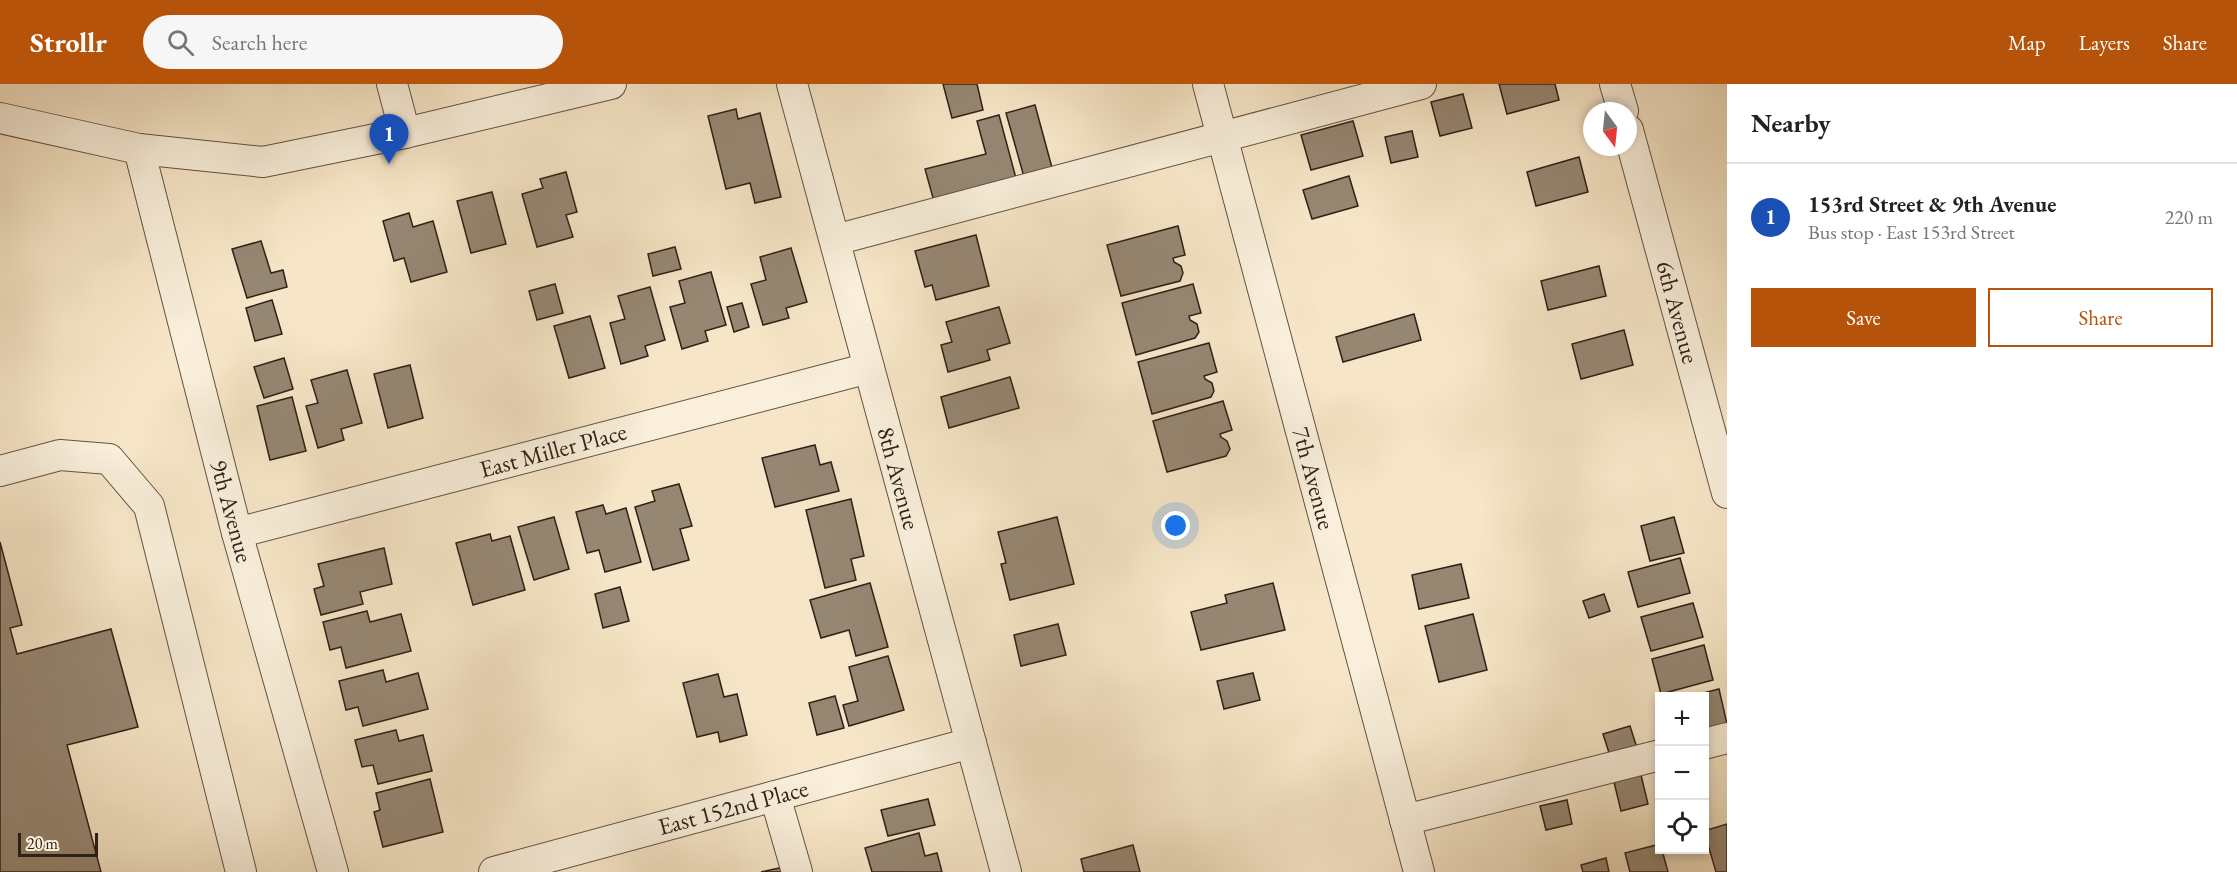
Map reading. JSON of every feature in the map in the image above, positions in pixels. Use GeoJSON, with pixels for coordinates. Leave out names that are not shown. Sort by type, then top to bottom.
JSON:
{"type":"FeatureCollection","features":[{"type":"Feature","properties":{"kind":"street"},"geometry":{"type":"LineString","coordinates":[[392,84],[405,133]]}},
{"type":"Feature","properties":{"kind":"street"},"geometry":{"type":"LineString","coordinates":[[0,118],[139,149],[263,162],[405,133],[610,84]]}},
{"type":"Feature","properties":{"kind":"street","name":"8th Avenue"},"geometry":{"type":"LineString","coordinates":[[792,84],[1006,872]]}},
{"type":"Feature","properties":{"kind":"street","name":"7th Avenue"},"geometry":{"type":"LineString","coordinates":[[1208,84],[1419,872]]}},
{"type":"Feature","properties":{"kind":"street"},"geometry":{"type":"LineString","coordinates":[[835,240],[1421,84]]}},
{"type":"Feature","properties":{"kind":"street"},"geometry":{"type":"LineString","coordinates":[[1616,84],[1621,102]]}},
{"type":"Feature","properties":{"kind":"street","name":"9th Avenue"},"geometry":{"type":"LineString","coordinates":[[139,149],[237,533],[333,872]]}},
{"type":"Feature","properties":{"kind":"street","name":"6th Avenue"},"geometry":{"type":"LineString","coordinates":[[1635,156],[1727,493]]}},
{"type":"Feature","properties":{"kind":"street","name":"East Miller Place"},"geometry":{"type":"LineString","coordinates":[[237,533],[869,368]]}},
{"type":"Feature","properties":{"kind":"street"},"geometry":{"type":"LineString","coordinates":[[0,471],[60,456],[109,459],[149,507],[241,872]]}},
{"type":"Feature","properties":{"kind":"street"},"geometry":{"type":"LineString","coordinates":[[1709,743],[1727,738]]}},
{"type":"Feature","properties":{"kind":"street","name":"East 152nd Place"},"geometry":{"type":"LineString","coordinates":[[494,872],[971,743]]}},
{"type":"Feature","properties":{"kind":"street"},"geometry":{"type":"LineString","coordinates":[[1405,820],[1655,756]]}},
{"type":"Feature","properties":{"kind":"street"},"geometry":{"type":"LineString","coordinates":[[774,796],[797,872]]}},
{"type":"Feature","properties":{"kind":"building"},"geometry":{"type":"Polygon","coordinates":[[[943,84],[977,84],[983,110],[952,118],[943,84]]]}},
{"type":"Feature","properties":{"kind":"building"},"geometry":{"type":"Polygon","coordinates":[[[1499,84],[1555,84],[1559,100],[1507,114],[1499,84]]]}},
{"type":"Feature","properties":{"kind":"building"},"geometry":{"type":"Polygon","coordinates":[[[1463,94],[1472,128],[1440,136],[1431,102],[1463,94]]]}},
{"type":"Feature","properties":{"kind":"building"},"geometry":{"type":"Polygon","coordinates":[[[1035,105],[1054,175],[1026,184],[1006,113],[1035,105]]]}},
{"type":"Feature","properties":{"kind":"building"},"geometry":{"type":"Polygon","coordinates":[[[736,109],[738,119],[760,113],[781,197],[755,203],[750,183],[726,189],[708,116],[736,109]]]}},
{"type":"Feature","properties":{"kind":"building"},"geometry":{"type":"Polygon","coordinates":[[[999,115],[1017,182],[935,205],[925,169],[986,154],[977,121],[999,115]]]}},
{"type":"Feature","properties":{"kind":"building"},"geometry":{"type":"Polygon","coordinates":[[[1353,121],[1363,156],[1311,170],[1301,135],[1353,121]]]}},
{"type":"Feature","properties":{"kind":"building"},"geometry":{"type":"Polygon","coordinates":[[[1412,131],[1418,157],[1391,163],[1385,137],[1412,131]]]}},
{"type":"Feature","properties":{"kind":"building"},"geometry":{"type":"Polygon","coordinates":[[[1579,157],[1588,192],[1536,206],[1527,172],[1579,157]]]}},
{"type":"Feature","properties":{"kind":"building"},"geometry":{"type":"Polygon","coordinates":[[[566,172],[577,212],[566,215],[573,237],[537,247],[522,194],[543,188],[540,179],[566,172]]]}},
{"type":"Feature","properties":{"kind":"building"},"geometry":{"type":"Polygon","coordinates":[[[1349,176],[1358,206],[1312,219],[1303,190],[1349,176]]]}},
{"type":"Feature","properties":{"kind":"building"},"geometry":{"type":"Polygon","coordinates":[[[492,192],[506,244],[471,253],[457,201],[492,192]]]}},
{"type":"Feature","properties":{"kind":"building"},"geometry":{"type":"Polygon","coordinates":[[[409,213],[413,227],[433,221],[447,272],[411,282],[404,258],[394,261],[383,221],[409,213]]]}},
{"type":"Feature","properties":{"kind":"building"},"geometry":{"type":"Polygon","coordinates":[[[1178,226],[1185,255],[1173,258],[1174,262],[1181,266],[1183,273],[1180,281],[1121,296],[1107,245],[1178,226]]]}},
{"type":"Feature","properties":{"kind":"building"},"geometry":{"type":"Polygon","coordinates":[[[976,235],[989,286],[936,300],[932,285],[925,287],[915,251],[976,235]]]}},
{"type":"Feature","properties":{"kind":"building"},"geometry":{"type":"Polygon","coordinates":[[[261,241],[271,273],[283,270],[287,287],[247,298],[232,249],[261,241]]]}},
{"type":"Feature","properties":{"kind":"building"},"geometry":{"type":"Polygon","coordinates":[[[675,247],[681,269],[653,276],[648,254],[675,247]]]}},
{"type":"Feature","properties":{"kind":"building"},"geometry":{"type":"Polygon","coordinates":[[[791,248],[807,302],[786,308],[789,318],[763,325],[751,284],[766,280],[760,257],[791,248]]]}},
{"type":"Feature","properties":{"kind":"building"},"geometry":{"type":"Polygon","coordinates":[[[1599,266],[1606,296],[1548,310],[1541,281],[1599,266]]]}},
{"type":"Feature","properties":{"kind":"building"},"geometry":{"type":"Polygon","coordinates":[[[711,272],[726,325],[705,331],[708,341],[682,349],[670,307],[685,303],[679,281],[711,272]]]}},
{"type":"Feature","properties":{"kind":"building"},"geometry":{"type":"Polygon","coordinates":[[[555,284],[563,313],[537,320],[529,291],[555,284]]]}},
{"type":"Feature","properties":{"kind":"building"},"geometry":{"type":"Polygon","coordinates":[[[1193,284],[1201,313],[1189,316],[1190,320],[1197,324],[1199,332],[1195,338],[1136,355],[1122,303],[1193,284]]]}},
{"type":"Feature","properties":{"kind":"building"},"geometry":{"type":"Polygon","coordinates":[[[650,287],[665,340],[645,346],[648,356],[621,364],[610,323],[625,319],[618,296],[650,287]]]}},
{"type":"Feature","properties":{"kind":"building"},"geometry":{"type":"Polygon","coordinates":[[[272,300],[282,334],[255,341],[246,308],[272,300]]]}},
{"type":"Feature","properties":{"kind":"building"},"geometry":{"type":"Polygon","coordinates":[[[742,303],[749,327],[734,332],[727,307],[742,303]]]}},
{"type":"Feature","properties":{"kind":"building"},"geometry":{"type":"Polygon","coordinates":[[[999,307],[1010,343],[987,350],[990,360],[948,372],[941,345],[952,342],[946,322],[999,307]]]}},
{"type":"Feature","properties":{"kind":"building"},"geometry":{"type":"Polygon","coordinates":[[[1414,314],[1421,340],[1343,362],[1336,337],[1414,314]]]}},
{"type":"Feature","properties":{"kind":"building"},"geometry":{"type":"Polygon","coordinates":[[[590,316],[605,368],[569,378],[554,326],[590,316]]]}},
{"type":"Feature","properties":{"kind":"building"},"geometry":{"type":"Polygon","coordinates":[[[1624,330],[1633,365],[1581,379],[1572,344],[1624,330]]]}},
{"type":"Feature","properties":{"kind":"building"},"geometry":{"type":"Polygon","coordinates":[[[1209,343],[1217,372],[1204,376],[1212,383],[1214,391],[1211,397],[1152,414],[1138,362],[1209,343]]]}},
{"type":"Feature","properties":{"kind":"building"},"geometry":{"type":"Polygon","coordinates":[[[284,358],[293,389],[264,398],[254,367],[284,358]]]}},
{"type":"Feature","properties":{"kind":"building"},"geometry":{"type":"Polygon","coordinates":[[[410,365],[423,418],[388,428],[374,374],[410,365]]]}},
{"type":"Feature","properties":{"kind":"building"},"geometry":{"type":"Polygon","coordinates":[[[347,370],[362,423],[341,429],[344,440],[318,448],[306,406],[318,403],[311,380],[347,370]]]}},
{"type":"Feature","properties":{"kind":"building"},"geometry":{"type":"Polygon","coordinates":[[[1010,377],[1019,408],[949,428],[941,397],[1010,377]]]}},
{"type":"Feature","properties":{"kind":"building"},"geometry":{"type":"Polygon","coordinates":[[[292,397],[306,451],[270,460],[257,406],[292,397]]]}},
{"type":"Feature","properties":{"kind":"building"},"geometry":{"type":"Polygon","coordinates":[[[1223,401],[1232,430],[1220,434],[1227,441],[1230,449],[1226,456],[1167,472],[1153,421],[1223,401]]]}},
{"type":"Feature","properties":{"kind":"building"},"geometry":{"type":"Polygon","coordinates":[[[815,445],[820,465],[831,462],[839,491],[775,507],[762,458],[815,445]]]}},
{"type":"Feature","properties":{"kind":"building"},"geometry":{"type":"Polygon","coordinates":[[[679,484],[692,526],[680,529],[689,560],[653,570],[635,507],[655,501],[652,491],[679,484]]]}},
{"type":"Feature","properties":{"kind":"building"},"geometry":{"type":"Polygon","coordinates":[[[851,499],[864,556],[851,559],[856,580],[825,588],[806,510],[851,499]]]}},
{"type":"Feature","properties":{"kind":"building"},"geometry":{"type":"Polygon","coordinates":[[[603,505],[606,514],[626,508],[641,562],[605,572],[599,550],[587,553],[576,512],[603,505]]]}},
{"type":"Feature","properties":{"kind":"building"},"geometry":{"type":"Polygon","coordinates":[[[554,517],[569,569],[534,580],[518,527],[554,517]]]}},
{"type":"Feature","properties":{"kind":"building"},"geometry":{"type":"Polygon","coordinates":[[[1057,517],[1074,584],[1010,600],[1001,564],[1006,563],[998,532],[1057,517]]]}},
{"type":"Feature","properties":{"kind":"building"},"geometry":{"type":"Polygon","coordinates":[[[1674,517],[1684,553],[1650,561],[1641,526],[1674,517]]]}},
{"type":"Feature","properties":{"kind":"building"},"geometry":{"type":"Polygon","coordinates":[[[490,534],[492,541],[510,536],[525,590],[473,605],[456,543],[490,534]]]}},
{"type":"Feature","properties":{"kind":"building"},"geometry":{"type":"Polygon","coordinates":[[[0,542],[22,625],[10,628],[17,654],[111,629],[138,727],[67,745],[101,872],[0,872],[0,542]]]}},
{"type":"Feature","properties":{"kind":"building"},"geometry":{"type":"Polygon","coordinates":[[[384,548],[392,584],[360,592],[363,604],[321,615],[314,589],[324,586],[318,564],[384,548]]]}},
{"type":"Feature","properties":{"kind":"building"},"geometry":{"type":"Polygon","coordinates":[[[1680,558],[1690,593],[1638,607],[1628,572],[1680,558]]]}},
{"type":"Feature","properties":{"kind":"building"},"geometry":{"type":"Polygon","coordinates":[[[1461,564],[1469,598],[1419,609],[1412,575],[1461,564]]]}},
{"type":"Feature","properties":{"kind":"building"},"geometry":{"type":"Polygon","coordinates":[[[870,583],[888,647],[856,656],[849,630],[821,638],[810,600],[870,583]]]}},
{"type":"Feature","properties":{"kind":"building"},"geometry":{"type":"Polygon","coordinates":[[[1273,583],[1285,630],[1201,650],[1191,612],[1227,603],[1225,595],[1273,583]]]}},
{"type":"Feature","properties":{"kind":"building"},"geometry":{"type":"Polygon","coordinates":[[[620,587],[629,621],[603,628],[595,594],[620,587]]]}},
{"type":"Feature","properties":{"kind":"building"},"geometry":{"type":"Polygon","coordinates":[[[1604,594],[1610,611],[1589,618],[1583,601],[1604,594]]]}},
{"type":"Feature","properties":{"kind":"building"},"geometry":{"type":"Polygon","coordinates":[[[1693,603],[1703,637],[1651,651],[1641,617],[1693,603]]]}},
{"type":"Feature","properties":{"kind":"building"},"geometry":{"type":"Polygon","coordinates":[[[367,611],[370,622],[401,614],[411,651],[346,668],[341,647],[330,650],[323,622],[367,611]]]}},
{"type":"Feature","properties":{"kind":"building"},"geometry":{"type":"Polygon","coordinates":[[[1473,614],[1487,670],[1439,682],[1425,626],[1473,614]]]}},
{"type":"Feature","properties":{"kind":"building"},"geometry":{"type":"Polygon","coordinates":[[[1058,624],[1066,655],[1021,666],[1014,635],[1058,624]]]}},
{"type":"Feature","properties":{"kind":"building"},"geometry":{"type":"Polygon","coordinates":[[[1704,645],[1713,680],[1660,692],[1652,659],[1704,645]]]}},
{"type":"Feature","properties":{"kind":"building"},"geometry":{"type":"Polygon","coordinates":[[[888,656],[904,710],[849,726],[843,705],[858,701],[849,667],[888,656]]]}},
{"type":"Feature","properties":{"kind":"building"},"geometry":{"type":"Polygon","coordinates":[[[383,670],[386,682],[418,673],[428,709],[363,726],[358,707],[346,710],[339,681],[383,670]]]}},
{"type":"Feature","properties":{"kind":"building"},"geometry":{"type":"Polygon","coordinates":[[[1253,673],[1260,700],[1224,709],[1217,681],[1253,673]]]}},
{"type":"Feature","properties":{"kind":"building"},"geometry":{"type":"Polygon","coordinates":[[[718,674],[724,697],[737,694],[747,735],[720,742],[718,732],[697,737],[683,683],[718,674]]]}},
{"type":"Feature","properties":{"kind":"building"},"geometry":{"type":"Polygon","coordinates":[[[1719,689],[1727,724],[1709,729],[1709,692],[1719,689]]]}},
{"type":"Feature","properties":{"kind":"building"},"geometry":{"type":"Polygon","coordinates":[[[835,696],[844,728],[817,735],[809,703],[835,696]]]}},
{"type":"Feature","properties":{"kind":"building"},"geometry":{"type":"Polygon","coordinates":[[[1630,726],[1638,751],[1611,759],[1603,734],[1630,726]]]}},
{"type":"Feature","properties":{"kind":"building"},"geometry":{"type":"Polygon","coordinates":[[[396,730],[399,741],[423,735],[432,771],[378,784],[373,765],[362,767],[355,740],[396,730]]]}},
{"type":"Feature","properties":{"kind":"building"},"geometry":{"type":"Polygon","coordinates":[[[1641,775],[1648,804],[1621,811],[1614,782],[1641,775]]]}},
{"type":"Feature","properties":{"kind":"building"},"geometry":{"type":"Polygon","coordinates":[[[430,779],[443,832],[383,847],[374,812],[380,810],[376,793],[430,779]]]}},
{"type":"Feature","properties":{"kind":"building"},"geometry":{"type":"Polygon","coordinates":[[[928,799],[935,825],[888,836],[881,810],[928,799]]]}},
{"type":"Feature","properties":{"kind":"building"},"geometry":{"type":"Polygon","coordinates":[[[1567,800],[1572,824],[1546,830],[1540,806],[1567,800]]]}},
{"type":"Feature","properties":{"kind":"building"},"geometry":{"type":"Polygon","coordinates":[[[1727,824],[1727,872],[1716,872],[1709,848],[1709,829],[1727,824]]]}},
{"type":"Feature","properties":{"kind":"building"},"geometry":{"type":"Polygon","coordinates":[[[919,833],[925,856],[937,853],[942,872],[872,872],[865,848],[919,833]]]}},
{"type":"Feature","properties":{"kind":"building"},"geometry":{"type":"Polygon","coordinates":[[[1133,845],[1140,872],[1084,872],[1081,859],[1133,845]]]}},
{"type":"Feature","properties":{"kind":"building"},"geometry":{"type":"Polygon","coordinates":[[[1655,845],[1655,854],[1663,854],[1668,872],[1630,872],[1625,853],[1655,845]]]}},
{"type":"Feature","properties":{"kind":"building"},"geometry":{"type":"Polygon","coordinates":[[[1606,858],[1609,872],[1583,872],[1581,865],[1606,858]]]}},
{"type":"Feature","properties":{"kind":"building"},"geometry":{"type":"Polygon","coordinates":[[[784,867],[785,872],[761,872],[784,867]]]}},
{"type":"Feature","properties":{"kind":"place","name":"153rd Street & 9th Avenue"},"geometry":{"type":"Point","coordinates":[389,164]}}]}
